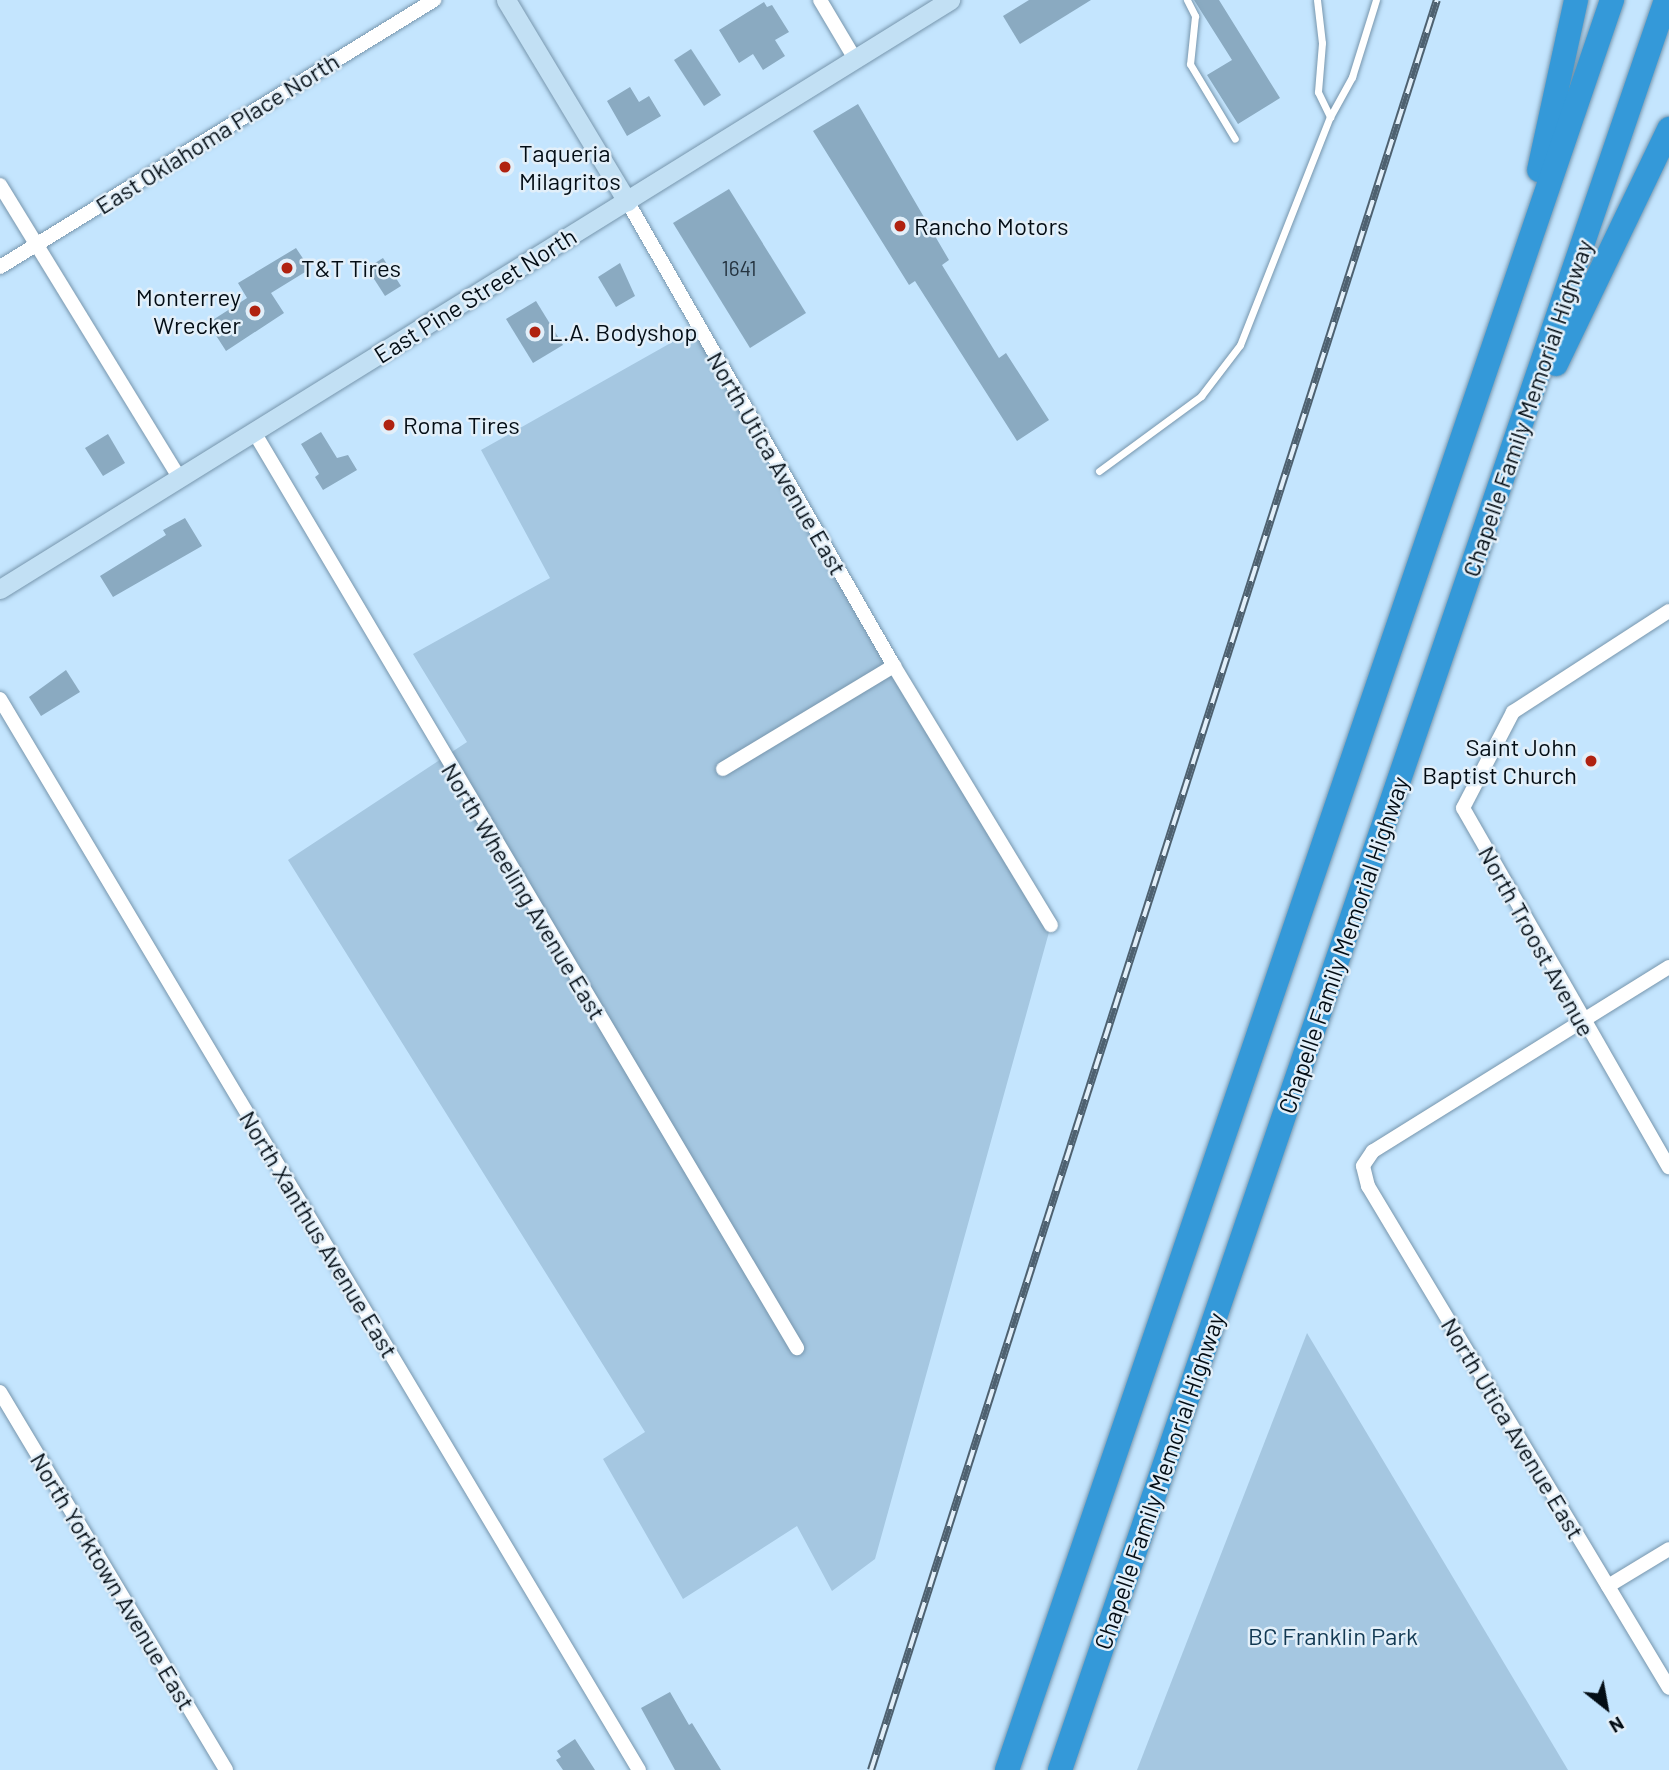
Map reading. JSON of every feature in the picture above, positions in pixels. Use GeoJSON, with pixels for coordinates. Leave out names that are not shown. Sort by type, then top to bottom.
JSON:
{"type":"FeatureCollection","features":[{"type":"Feature","properties":{"kind":"highway"},"geometry":{"type":"LineString","coordinates":[[1512,293],[1576,0]]}},
{"type":"Feature","properties":{"kind":"highway","name":"Chapelle Family Memorial Highway"},"geometry":{"type":"LineString","coordinates":[[1007,1770],[1612,0]]}},
{"type":"Feature","properties":{"kind":"highway","name":"Chapelle Family Memorial Highway"},"geometry":{"type":"LineString","coordinates":[[1060,1770],[1666,0]]}},
{"type":"Feature","properties":{"kind":"highway"},"geometry":{"type":"LineString","coordinates":[[1502,482],[1669,130]]}},
{"type":"Feature","properties":{"kind":"main road","name":"North Utica Avenue East"},"geometry":{"type":"LineString","coordinates":[[506,0],[627,201]]}},
{"type":"Feature","properties":{"kind":"main road","name":"East Pine Street North"},"geometry":{"type":"LineString","coordinates":[[0,589],[950,0]]}},
{"type":"Feature","properties":{"kind":"street","name":"East Oklahoma Place North"},"geometry":{"type":"LineString","coordinates":[[0,267],[434,0]]}},
{"type":"Feature","properties":{"kind":"street"},"geometry":{"type":"LineString","coordinates":[[820,0],[855,59]]}},
{"type":"Feature","properties":{"kind":"street"},"geometry":{"type":"LineString","coordinates":[[0,185],[179,477]]}},
{"type":"Feature","properties":{"kind":"street","name":"North Utica Avenue East"},"geometry":{"type":"LineString","coordinates":[[627,201],[894,666],[1051,925]]}},
{"type":"Feature","properties":{"kind":"street","name":"North Wheeling Avenue East"},"geometry":{"type":"LineString","coordinates":[[254,432],[797,1348]]}},
{"type":"Feature","properties":{"kind":"street","name":"North Troost Avenue"},"geometry":{"type":"LineString","coordinates":[[1669,611],[1513,712],[1463,808],[1581,1020],[1669,1167]]}},
{"type":"Feature","properties":{"kind":"street"},"geometry":{"type":"LineString","coordinates":[[723,769],[894,666]]}},
{"type":"Feature","properties":{"kind":"street","name":"North Xanthus Avenue East"},"geometry":{"type":"LineString","coordinates":[[0,699],[639,1770]]}},
{"type":"Feature","properties":{"kind":"street"},"geometry":{"type":"LineString","coordinates":[[1581,1020],[1669,967]]}},
{"type":"Feature","properties":{"kind":"street","name":"North Utica Avenue East"},"geometry":{"type":"LineString","coordinates":[[1581,1020],[1373,1151],[1363,1166],[1368,1186],[1669,1688]]}},
{"type":"Feature","properties":{"kind":"street","name":"North Yorktown Avenue East"},"geometry":{"type":"LineString","coordinates":[[0,1392],[226,1770]]}},
{"type":"Feature","properties":{"kind":"street"},"geometry":{"type":"LineString","coordinates":[[1608,1586],[1669,1549]]}},
{"type":"Feature","properties":{"kind":"lane"},"geometry":{"type":"LineString","coordinates":[[1187,0],[1195,16],[1190,64],[1236,139]]}},
{"type":"Feature","properties":{"kind":"lane"},"geometry":{"type":"LineString","coordinates":[[1317,0],[1322,43],[1318,92],[1330,117]]}},
{"type":"Feature","properties":{"kind":"lane"},"geometry":{"type":"LineString","coordinates":[[1099,471],[1201,396],[1224,372],[1240,345],[1330,117],[1352,77],[1376,0]]}},
{"type":"Feature","properties":{"kind":"green space"},"geometry":{"type":"Polygon","coordinates":[[[699,327],[1051,925],[875,1559],[832,1591],[797,1526],[683,1599],[603,1459],[645,1432],[288,860],[467,742],[413,654],[550,578],[481,450],[699,327]]]}},
{"type":"Feature","properties":{"kind":"green space","name":"BC Franklin Park"},"geometry":{"type":"Polygon","coordinates":[[[1307,1333],[1568,1770],[1137,1770],[1307,1333]]]}},
{"type":"Feature","properties":{"kind":"building"},"geometry":{"type":"Polygon","coordinates":[[[1029,0],[1091,0],[1020,44],[1003,16],[1029,0]]]}},
{"type":"Feature","properties":{"kind":"building"},"geometry":{"type":"Polygon","coordinates":[[[1194,0],[1219,0],[1280,98],[1238,124],[1207,75],[1232,60],[1194,0]]]}},
{"type":"Feature","properties":{"kind":"building"},"geometry":{"type":"Polygon","coordinates":[[[764,2],[767,7],[772,5],[789,32],[775,40],[785,56],[763,70],[753,54],[739,63],[719,30],[764,2]]]}},
{"type":"Feature","properties":{"kind":"building"},"geometry":{"type":"Polygon","coordinates":[[[691,49],[721,95],[704,106],[674,60],[691,49]]]}},
{"type":"Feature","properties":{"kind":"building"},"geometry":{"type":"Polygon","coordinates":[[[630,87],[639,102],[649,96],[661,116],[627,136],[607,101],[630,87]]]}},
{"type":"Feature","properties":{"kind":"building"},"geometry":{"type":"Polygon","coordinates":[[[858,104],[949,260],[942,265],[999,358],[1006,353],[1049,420],[1017,441],[915,281],[909,285],[813,131],[858,104]]]}},
{"type":"Feature","properties":{"kind":"building"},"geometry":{"type":"Polygon","coordinates":[[[729,189],[806,313],[750,348],[673,223],[729,189]]]}},
{"type":"Feature","properties":{"kind":"building","name":"Monterrey Wrecker"},"geometry":{"type":"Polygon","coordinates":[[[296,248],[310,269],[271,293],[284,313],[226,351],[208,323],[247,298],[238,283],[296,248]]]}},
{"type":"Feature","properties":{"kind":"building"},"geometry":{"type":"Polygon","coordinates":[[[383,258],[401,286],[385,296],[367,268],[383,258]]]}},
{"type":"Feature","properties":{"kind":"building"},"geometry":{"type":"Polygon","coordinates":[[[620,263],[635,296],[616,307],[598,277],[620,263]]]}},
{"type":"Feature","properties":{"kind":"building","name":"L.A. Bodyshop"},"geometry":{"type":"Polygon","coordinates":[[[536,301],[563,345],[533,363],[506,319],[536,301]]]}},
{"type":"Feature","properties":{"kind":"building"},"geometry":{"type":"Polygon","coordinates":[[[321,432],[337,458],[348,455],[357,470],[323,490],[315,477],[319,474],[301,444],[321,432]]]}},
{"type":"Feature","properties":{"kind":"building"},"geometry":{"type":"Polygon","coordinates":[[[108,434],[125,463],[103,476],[85,448],[108,434]]]}},
{"type":"Feature","properties":{"kind":"building"},"geometry":{"type":"Polygon","coordinates":[[[185,518],[202,546],[113,597],[100,576],[166,535],[163,530],[185,518]]]}},
{"type":"Feature","properties":{"kind":"building"},"geometry":{"type":"Polygon","coordinates":[[[66,670],[80,692],[41,716],[29,697],[66,670]]]}},
{"type":"Feature","properties":{"kind":"building"},"geometry":{"type":"Polygon","coordinates":[[[670,1692],[689,1725],[692,1723],[721,1770],[675,1770],[641,1708],[670,1692]]]}},
{"type":"Feature","properties":{"kind":"building"},"geometry":{"type":"Polygon","coordinates":[[[575,1739],[595,1770],[563,1770],[556,1760],[561,1757],[557,1751],[575,1739]]]}},
{"type":"Feature","properties":{"kind":"railway"},"geometry":{"type":"LineString","coordinates":[[871,1770],[1437,0]]}},
{"type":"Feature","properties":{"kind":"place","name":"Taqueria Milagritos"},"geometry":{"type":"Point","coordinates":[505,167]}},
{"type":"Feature","properties":{"kind":"place","name":"Rancho Motors"},"geometry":{"type":"Point","coordinates":[900,226]}},
{"type":"Feature","properties":{"kind":"place","name":"T&T Tires"},"geometry":{"type":"Point","coordinates":[287,268]}},
{"type":"Feature","properties":{"kind":"place","name":"Monterrey Wrecker"},"geometry":{"type":"Point","coordinates":[255,311]}},
{"type":"Feature","properties":{"kind":"place","name":"L.A. Bodyshop"},"geometry":{"type":"Point","coordinates":[535,332]}},
{"type":"Feature","properties":{"kind":"place","name":"Roma Tires"},"geometry":{"type":"Point","coordinates":[389,425]}},
{"type":"Feature","properties":{"kind":"place","name":"Saint John Baptist Church"},"geometry":{"type":"Point","coordinates":[1591,761]}}]}
